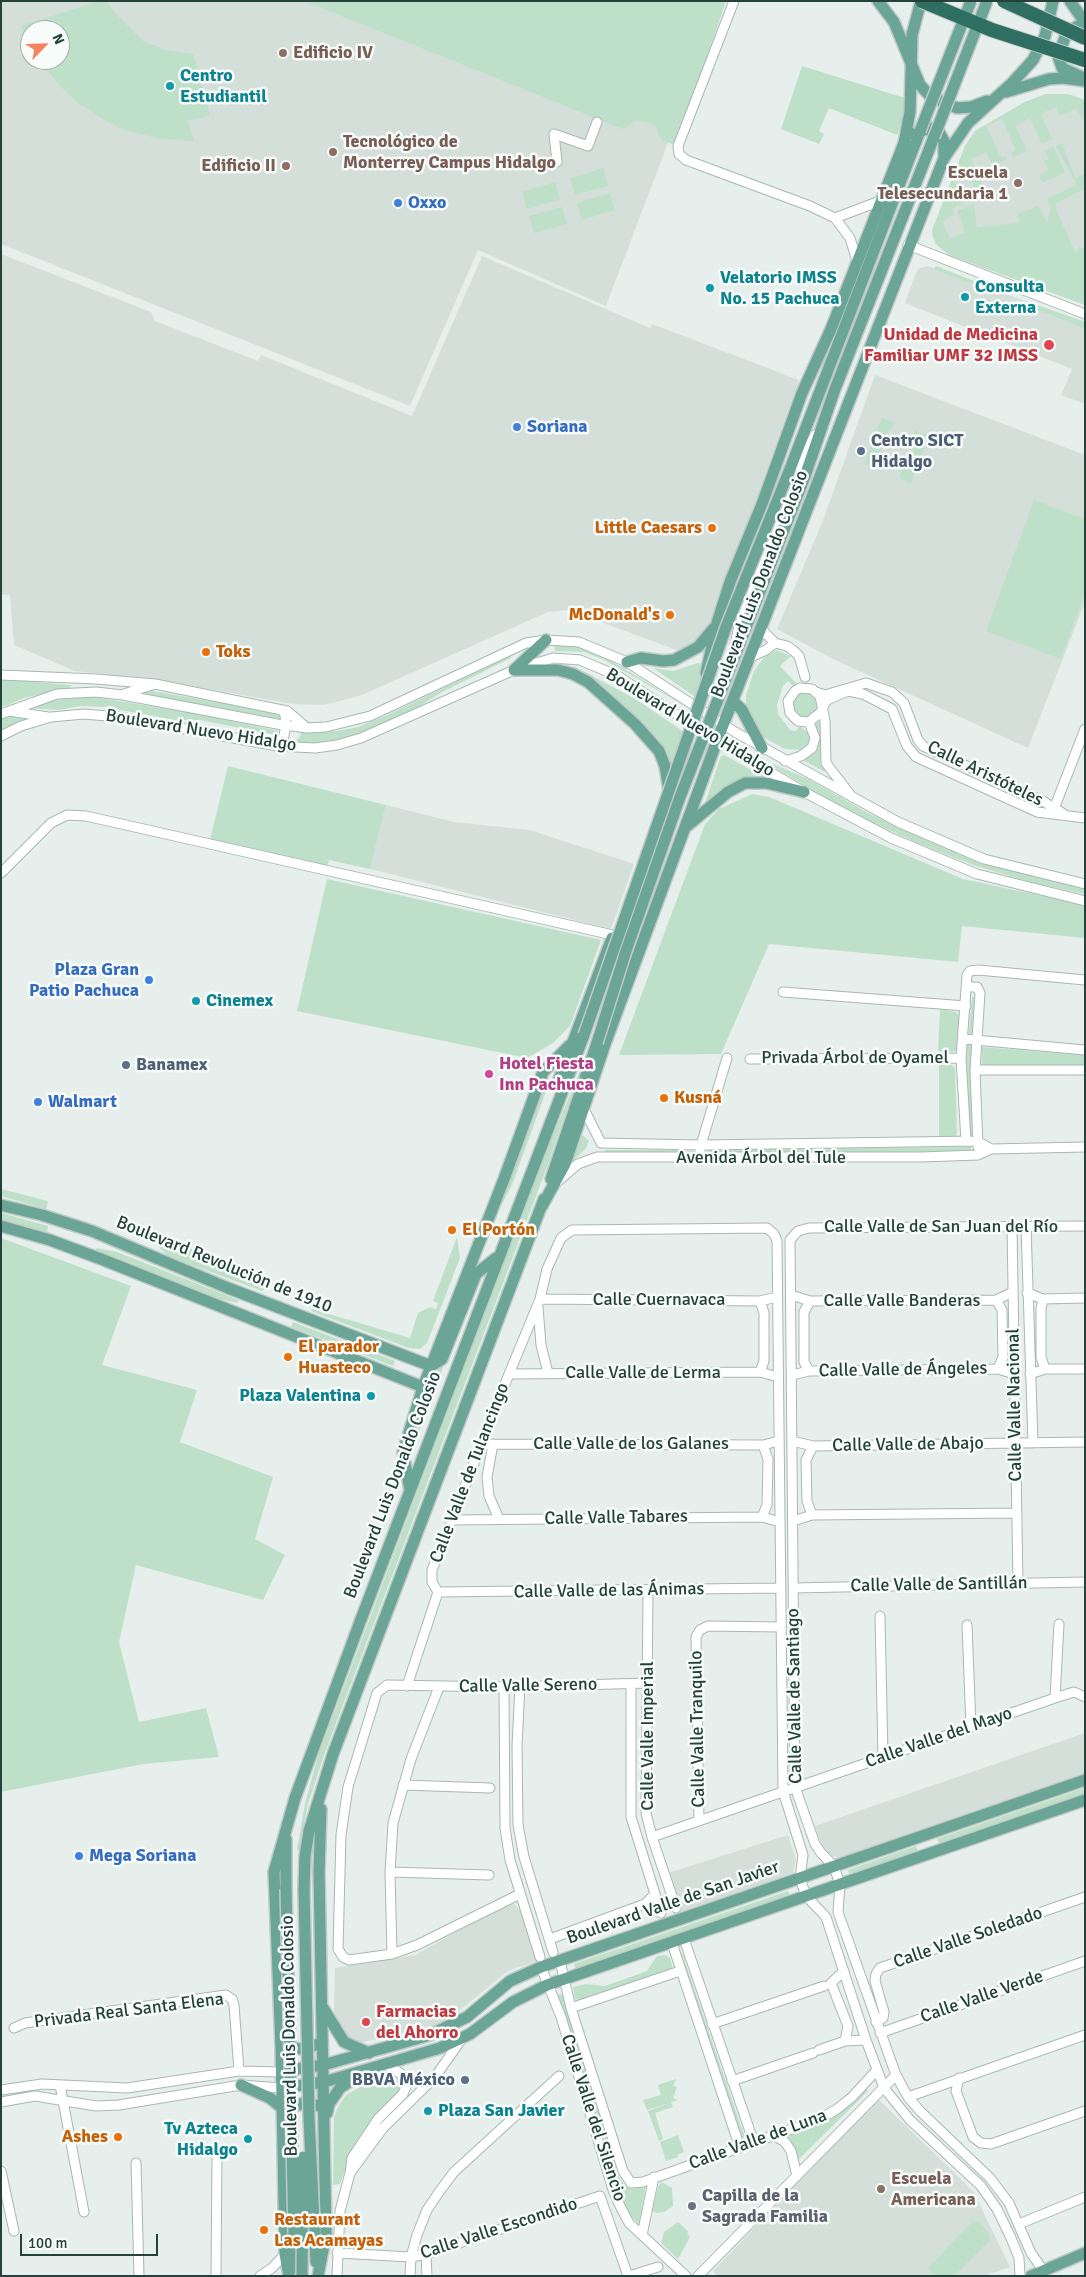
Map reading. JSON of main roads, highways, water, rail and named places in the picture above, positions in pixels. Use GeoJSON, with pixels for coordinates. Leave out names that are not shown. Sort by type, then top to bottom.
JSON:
{"type":"FeatureCollection","features":[{"type":"Feature","properties":{"kind":"highway"},"geometry":{"type":"LineString","coordinates":[[921,1],[992,30],[1085,60]]}},
{"type":"Feature","properties":{"kind":"highway"},"geometry":{"type":"LineString","coordinates":[[1004,1],[1085,38]]}},
{"type":"Feature","properties":{"kind":"main road"},"geometry":{"type":"LineString","coordinates":[[878,1],[894,22],[920,85],[930,96],[940,102],[957,108],[971,107],[1049,79],[1085,79]]}},
{"type":"Feature","properties":{"kind":"main road","name":"Boulevard Luis Donaldo Colosio"},"geometry":{"type":"LineString","coordinates":[[539,1153],[540,1130],[698,710],[717,624],[730,582],[797,408],[828,338],[904,143],[910,112],[912,35],[921,1]]}},
{"type":"Feature","properties":{"kind":"main road","name":"Boulevard Luis Donaldo Colosio"},"geometry":{"type":"LineString","coordinates":[[290,2276],[285,2254],[282,2088],[286,2074],[281,2047],[274,1872],[296,1798],[497,1257],[584,1035],[726,627],[824,384],[971,1]]}},
{"type":"Feature","properties":{"kind":"main road","name":"Boulevard Luis Donaldo Colosio"},"geometry":{"type":"LineString","coordinates":[[317,2276],[309,2118],[304,1890],[305,1856],[309,1830],[321,1797],[333,1754],[542,1206],[626,951],[680,797],[805,476],[835,389],[987,1]]}},
{"type":"Feature","properties":{"kind":"main road","name":"Boulevard Luis Donaldo Colosio"},"geometry":{"type":"LineString","coordinates":[[542,1206],[565,1164],[605,1044],[690,815],[713,736],[719,722],[733,701],[908,245],[944,158],[964,128],[1033,60],[1045,36],[1053,1]]}},
{"type":"Feature","properties":{"kind":"main road"},"geometry":{"type":"LineString","coordinates":[[1070,1],[1085,22]]}},
{"type":"Feature","properties":{"kind":"main road"},"geometry":{"type":"LineString","coordinates":[[1085,28],[1078,26],[1068,32],[1058,56],[1062,68],[1085,79]]}},
{"type":"Feature","properties":{"kind":"main road"},"geometry":{"type":"LineString","coordinates":[[904,143],[916,132],[930,128],[942,135],[945,147],[944,158]]}},
{"type":"Feature","properties":{"kind":"main road"},"geometry":{"type":"LineString","coordinates":[[790,469],[797,408]]}},
{"type":"Feature","properties":{"kind":"main road"},"geometry":{"type":"LineString","coordinates":[[815,446],[846,410]]}},
{"type":"Feature","properties":{"kind":"main road"},"geometry":{"type":"LineString","coordinates":[[627,662],[641,658],[663,661],[674,660],[698,647],[709,637],[717,624]]}},
{"type":"Feature","properties":{"kind":"main road"},"geometry":{"type":"LineString","coordinates":[[546,640],[514,670],[558,670],[573,674],[588,682],[635,724],[659,752],[666,766],[669,791]]}},
{"type":"Feature","properties":{"kind":"main road"},"geometry":{"type":"LineString","coordinates":[[733,701],[742,710],[762,748]]}},
{"type":"Feature","properties":{"kind":"main road"},"geometry":{"type":"LineString","coordinates":[[685,828],[728,792],[745,784],[766,783],[804,792]]}},
{"type":"Feature","properties":{"kind":"main road"},"geometry":{"type":"LineString","coordinates":[[664,804],[676,791],[688,795],[692,800],[690,815]]}},
{"type":"Feature","properties":{"kind":"main road"},"geometry":{"type":"LineString","coordinates":[[410,1491],[403,1452],[423,1387],[543,1072],[572,1042]]}},
{"type":"Feature","properties":{"kind":"main road","name":"Boulevard Revolución de 1910"},"geometry":{"type":"LineString","coordinates":[[1,1205],[42,1215],[92,1231],[228,1288],[431,1366]]}},
{"type":"Feature","properties":{"kind":"main road"},"geometry":{"type":"LineString","coordinates":[[1,1226],[50,1240],[101,1259],[423,1387]]}},
{"type":"Feature","properties":{"kind":"main road"},"geometry":{"type":"LineString","coordinates":[[431,1366],[442,1359],[476,1274],[497,1257]]}},
{"type":"Feature","properties":{"kind":"main road","name":"Boulevard Valle de San Javier"},"geometry":{"type":"LineString","coordinates":[[286,2074],[430,2035],[455,2024],[510,1981],[541,1962],[557,1956],[800,1878],[1085,1780]]}},
{"type":"Feature","properties":{"kind":"main road","name":"Boulevard Luis Donaldo Colosio"},"geometry":{"type":"LineString","coordinates":[[317,2276],[326,2234],[319,1872],[321,1797]]}},
{"type":"Feature","properties":{"kind":"main road"},"geometry":{"type":"LineString","coordinates":[[282,2088],[324,2082],[440,2048],[462,2039],[512,2002],[547,1985],[1085,1800]]}},
{"type":"Feature","properties":{"kind":"main road","name":"Boulevard Luis Donaldo Colosio"},"geometry":{"type":"LineString","coordinates":[[286,1832],[286,2074],[294,2233],[290,2276]]}},
{"type":"Feature","properties":{"kind":"main road"},"geometry":{"type":"LineString","coordinates":[[930,1833],[936,1852]]}},
{"type":"Feature","properties":{"kind":"main road"},"geometry":{"type":"LineString","coordinates":[[918,1838],[924,1856]]}},
{"type":"Feature","properties":{"kind":"main road"},"geometry":{"type":"LineString","coordinates":[[321,2004],[344,2042],[370,2052]]}},
{"type":"Feature","properties":{"kind":"main road"},"geometry":{"type":"LineString","coordinates":[[281,2047],[302,2049],[322,2043]]}},
{"type":"Feature","properties":{"kind":"main road"},"geometry":{"type":"LineString","coordinates":[[325,2120],[329,2104],[340,2088],[378,2066]]}},
{"type":"Feature","properties":{"kind":"main road"},"geometry":{"type":"LineString","coordinates":[[286,2074],[300,2092],[303,2129],[302,2276]]}},
{"type":"Feature","properties":{"kind":"main road"},"geometry":{"type":"LineString","coordinates":[[241,2085],[270,2098],[282,2109],[304,2103],[324,2108]]}},
{"type":"Feature","properties":{"kind":"main road"},"geometry":{"type":"LineString","coordinates":[[1031,2276],[1085,2253]]}},
{"type":"Feature","properties":{"kind":"place","name":"Edificio IV"},"geometry":{"type":"Point","coordinates":[283,53]}},
{"type":"Feature","properties":{"kind":"place","name":"Centro Estudiantil"},"geometry":{"type":"Point","coordinates":[170,86]}},
{"type":"Feature","properties":{"kind":"place","name":"Tecnológico de Monterrey Campus Hidalgo"},"geometry":{"type":"Point","coordinates":[333,152]}},
{"type":"Feature","properties":{"kind":"place","name":"Edificio II"},"geometry":{"type":"Point","coordinates":[286,166]}},
{"type":"Feature","properties":{"kind":"place","name":"Escuela Telesecundaria 1"},"geometry":{"type":"Point","coordinates":[1018,183]}},
{"type":"Feature","properties":{"kind":"place","name":"Oxxo"},"geometry":{"type":"Point","coordinates":[398,203]}},
{"type":"Feature","properties":{"kind":"place","name":"Velatorio IMSS No. 15 Pachuca"},"geometry":{"type":"Point","coordinates":[710,288]}},
{"type":"Feature","properties":{"kind":"place","name":"Consulta Externa"},"geometry":{"type":"Point","coordinates":[965,297]}},
{"type":"Feature","properties":{"kind":"place","name":"Unidad de Medicina Familiar UMF 32 IMSS"},"geometry":{"type":"Point","coordinates":[1049,345]}},
{"type":"Feature","properties":{"kind":"place","name":"Soriana"},"geometry":{"type":"Point","coordinates":[517,427]}},
{"type":"Feature","properties":{"kind":"place","name":"Centro SICT Hidalgo"},"geometry":{"type":"Point","coordinates":[861,451]}},
{"type":"Feature","properties":{"kind":"place","name":"Little Caesars"},"geometry":{"type":"Point","coordinates":[712,528]}},
{"type":"Feature","properties":{"kind":"place","name":"McDonald's"},"geometry":{"type":"Point","coordinates":[670,615]}},
{"type":"Feature","properties":{"kind":"place","name":"Toks"},"geometry":{"type":"Point","coordinates":[206,652]}},
{"type":"Feature","properties":{"kind":"place","name":"Plaza Gran Patio Pachuca"},"geometry":{"type":"Point","coordinates":[149,980]}},
{"type":"Feature","properties":{"kind":"place","name":"Cinemex"},"geometry":{"type":"Point","coordinates":[196,1001]}},
{"type":"Feature","properties":{"kind":"place","name":"Banamex"},"geometry":{"type":"Point","coordinates":[126,1065]}},
{"type":"Feature","properties":{"kind":"place","name":"Hotel Fiesta Inn Pachuca"},"geometry":{"type":"Point","coordinates":[489,1074]}},
{"type":"Feature","properties":{"kind":"place","name":"Kusná"},"geometry":{"type":"Point","coordinates":[664,1098]}},
{"type":"Feature","properties":{"kind":"place","name":"Walmart"},"geometry":{"type":"Point","coordinates":[38,1102]}},
{"type":"Feature","properties":{"kind":"place","name":"El Portón"},"geometry":{"type":"Point","coordinates":[452,1230]}},
{"type":"Feature","properties":{"kind":"place","name":"El parador Huasteco"},"geometry":{"type":"Point","coordinates":[288,1357]}},
{"type":"Feature","properties":{"kind":"place","name":"Plaza Valentina"},"geometry":{"type":"Point","coordinates":[371,1396]}},
{"type":"Feature","properties":{"kind":"place","name":"Mega Soriana"},"geometry":{"type":"Point","coordinates":[79,1856]}},
{"type":"Feature","properties":{"kind":"place","name":"Farmacias del Ahorro"},"geometry":{"type":"Point","coordinates":[366,2022]}},
{"type":"Feature","properties":{"kind":"place","name":"BBVA México"},"geometry":{"type":"Point","coordinates":[465,2080]}},
{"type":"Feature","properties":{"kind":"place","name":"Plaza San Javier"},"geometry":{"type":"Point","coordinates":[428,2111]}},
{"type":"Feature","properties":{"kind":"place","name":"Ashes"},"geometry":{"type":"Point","coordinates":[118,2137]}},
{"type":"Feature","properties":{"kind":"place","name":"Tv Azteca Hidalgo"},"geometry":{"type":"Point","coordinates":[248,2139]}},
{"type":"Feature","properties":{"kind":"place","name":"Escuela Americana"},"geometry":{"type":"Point","coordinates":[881,2189]}},
{"type":"Feature","properties":{"kind":"place","name":"Capilla de la Sagrada Familia"},"geometry":{"type":"Point","coordinates":[692,2206]}},
{"type":"Feature","properties":{"kind":"place","name":"Restaurant Las Acamayas"},"geometry":{"type":"Point","coordinates":[264,2230]}}]}
